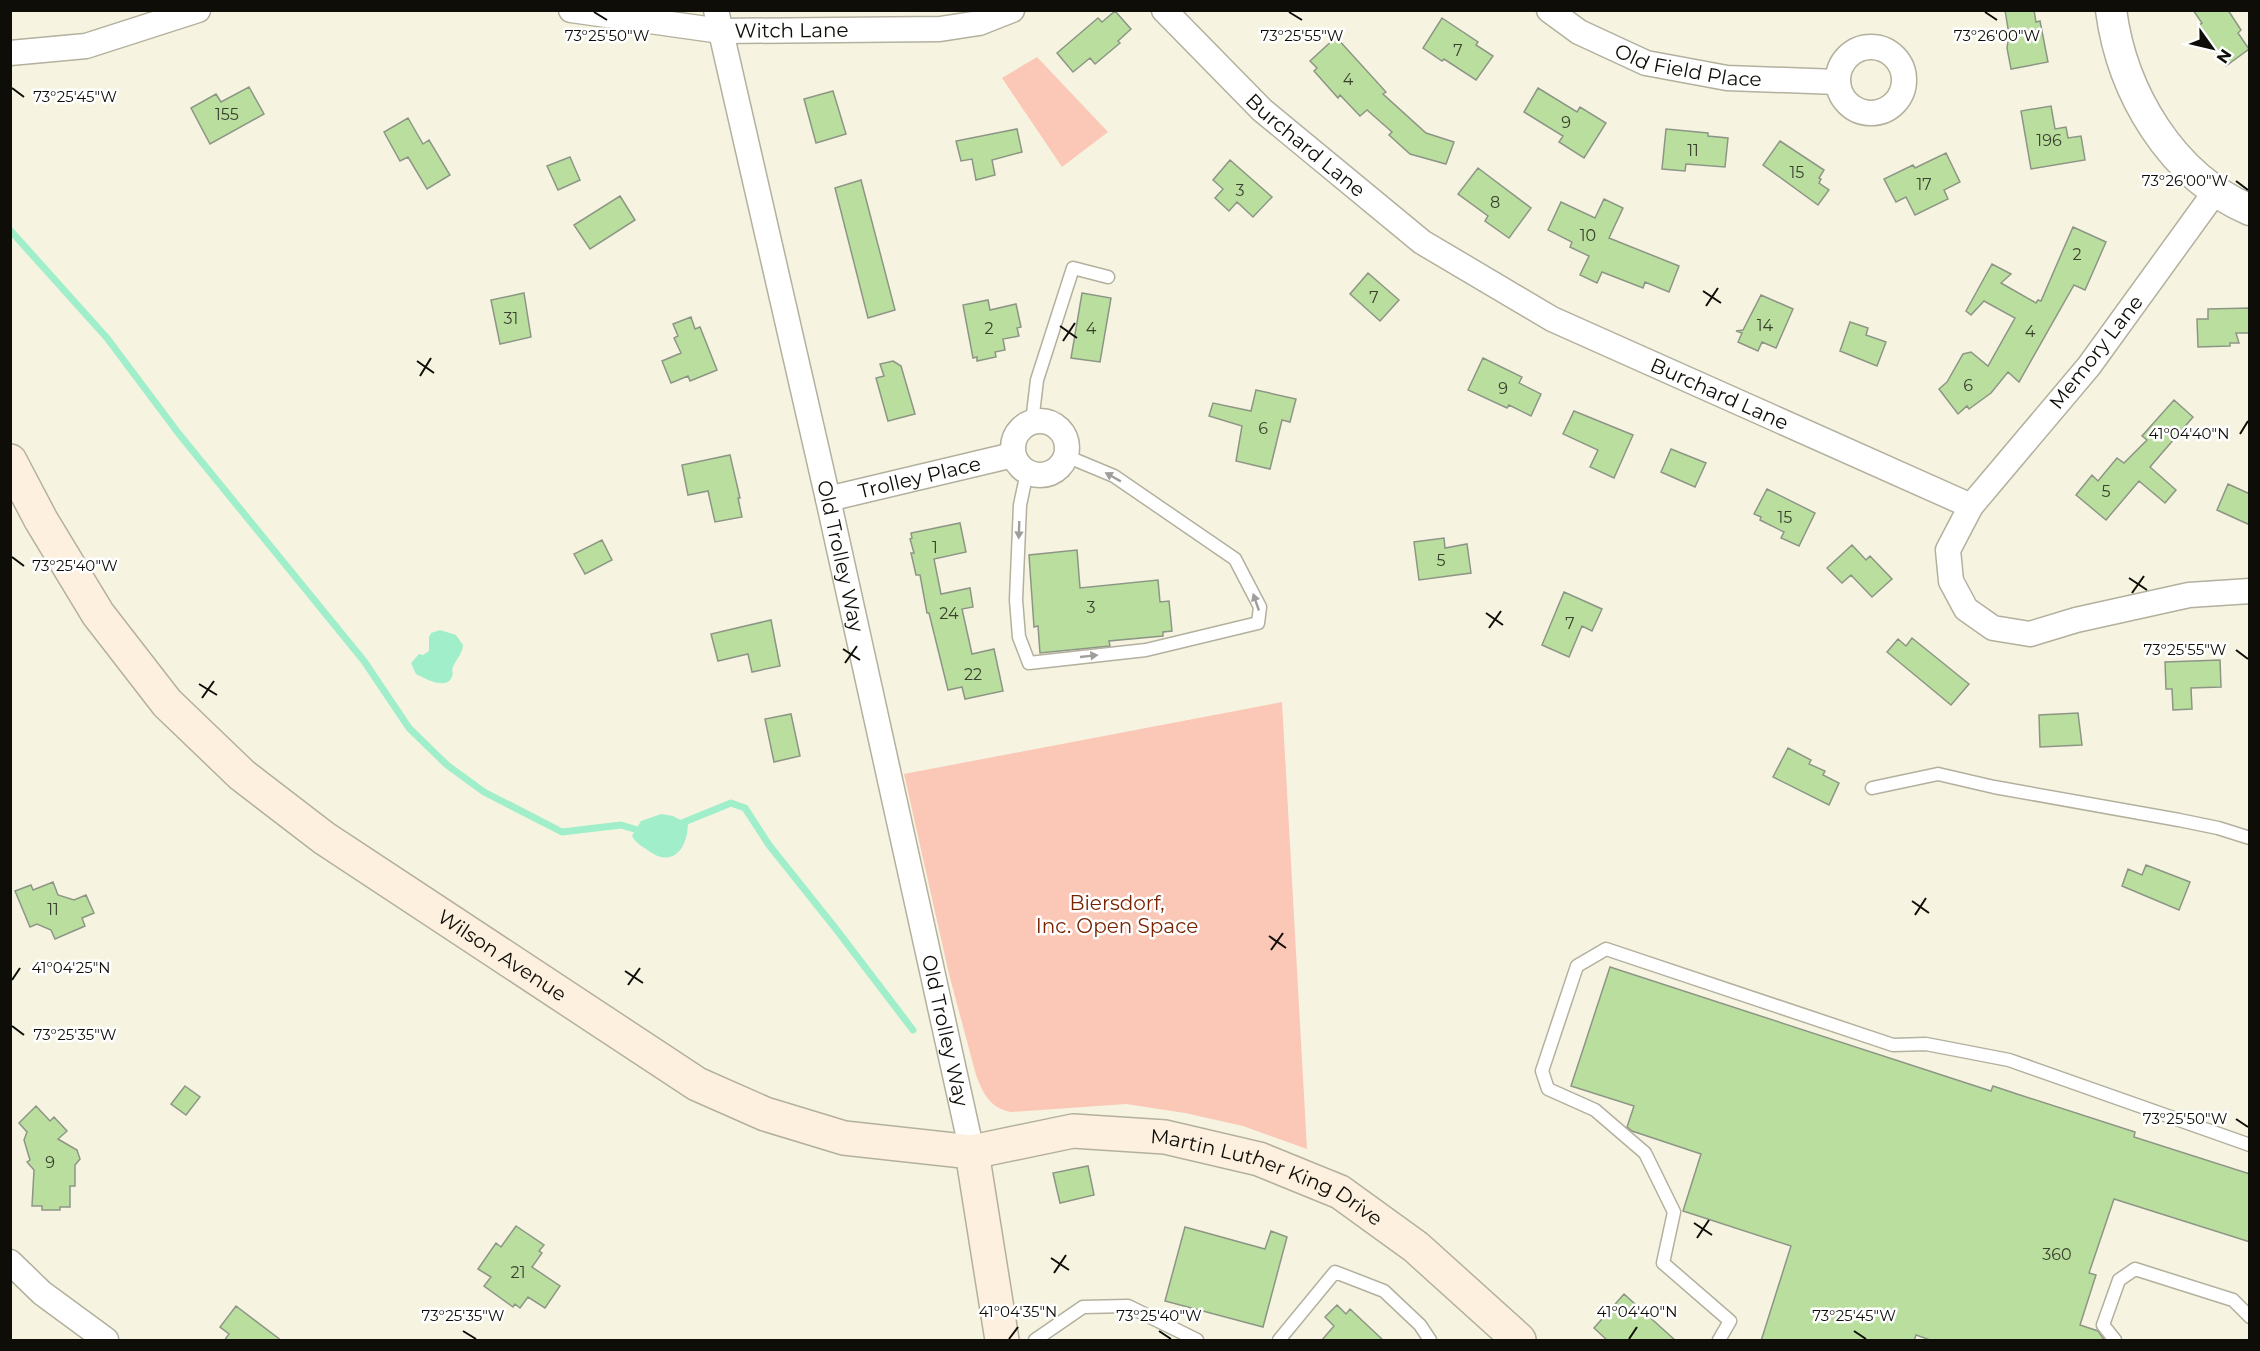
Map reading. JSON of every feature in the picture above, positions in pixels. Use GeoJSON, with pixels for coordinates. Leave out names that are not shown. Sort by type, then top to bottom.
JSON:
{"type":"FeatureCollection","features":[{"type":"Feature","properties":{"kind":"main road","name":"Wilson Avenue"},"geometry":{"type":"LineString","coordinates":[[10,461],[40,520],[98,614],[167,703],[242,775],[324,837],[697,1084],[765,1114],[844,1138],[972,1152]]}},
{"type":"Feature","properties":{"kind":"main road","name":"Martin Luther King Drive"},"geometry":{"type":"LineString","coordinates":[[972,1152],[1073,1131],[1165,1137],[1259,1160],[1340,1192],[1416,1247],[1519,1341]]}},
{"type":"Feature","properties":{"kind":"main road"},"geometry":{"type":"LineString","coordinates":[[972,1152],[1002,1341]]}},
{"type":"Feature","properties":{"kind":"street"},"geometry":{"type":"LineString","coordinates":[[10,53],[86,46],[198,10]]}},
{"type":"Feature","properties":{"kind":"street","name":"Witch Lane"},"geometry":{"type":"LineString","coordinates":[[571,10],[718,21],[940,29],[980,23],[1012,10]]}},
{"type":"Feature","properties":{"kind":"street","name":"Burchard Lane"},"geometry":{"type":"LineString","coordinates":[[1164,10],[1262,110],[1422,242],[1552,319],[1971,506]]}},
{"type":"Feature","properties":{"kind":"street","name":"Old Field Place"},"geometry":{"type":"LineString","coordinates":[[1549,10],[1579,32],[1646,63],[1727,78],[1838,82]]}},
{"type":"Feature","properties":{"kind":"street"},"geometry":{"type":"LineString","coordinates":[[2111,10],[2113,28],[2123,64],[2134,93],[2148,118],[2187,168],[2215,192],[2250,210]]}},
{"type":"Feature","properties":{"kind":"street","name":"Old Trolley Way"},"geometry":{"type":"LineString","coordinates":[[718,21],[828,499],[972,1152]]}},
{"type":"Feature","properties":{"kind":"street","name":"Memory Lane"},"geometry":{"type":"LineString","coordinates":[[1971,506],[2089,366],[2215,192]]}},
{"type":"Feature","properties":{"kind":"street"},"geometry":{"type":"LineString","coordinates":[[1020,464],[1012,447],[1018,431],[1038,420],[1051,423],[1062,431],[1067,446],[1066,456]]}},
{"type":"Feature","properties":{"kind":"street","name":"Trolley Place"},"geometry":{"type":"LineString","coordinates":[[828,499],[1020,464],[1036,475],[1046,475],[1062,464],[1066,456]]}},
{"type":"Feature","properties":{"kind":"street"},"geometry":{"type":"LineString","coordinates":[[1971,506],[1948,550],[1951,581],[1966,609],[1992,628],[2030,634],[2076,620],[2189,595],[2250,591]]}},
{"type":"Feature","properties":{"kind":"street"},"geometry":{"type":"LineString","coordinates":[[10,1262],[42,1293],[106,1341]]}},
{"type":"Feature","properties":{"kind":"lane"},"geometry":{"type":"LineString","coordinates":[[1032,422],[1037,380],[1072,268],[1108,277]]}},
{"type":"Feature","properties":{"kind":"lane"},"geometry":{"type":"LineString","coordinates":[[1020,464],[1016,600],[1018,637],[1029,663],[1146,650],[1258,623],[1260,607],[1235,559],[1114,476],[1066,456]]}},
{"type":"Feature","properties":{"kind":"lane"},"geometry":{"type":"LineString","coordinates":[[1872,788],[1938,774],[1994,787],[2187,822],[2250,838]]}},
{"type":"Feature","properties":{"kind":"lane"},"geometry":{"type":"LineString","coordinates":[[1719,1341],[1730,1321],[1663,1263],[1674,1212],[1645,1153],[1595,1110],[1548,1089],[1542,1071],[1577,966],[1606,950],[1893,1045],[1926,1044],[2009,1060],[2250,1145]]}},
{"type":"Feature","properties":{"kind":"lane"},"geometry":{"type":"LineString","coordinates":[[2115,1341],[2103,1324],[2119,1280],[2136,1269],[2234,1300],[2250,1317]]}},
{"type":"Feature","properties":{"kind":"lane"},"geometry":{"type":"LineString","coordinates":[[1279,1341],[1335,1272],[1384,1291],[1420,1326],[1430,1341]]}},
{"type":"Feature","properties":{"kind":"lane"},"geometry":{"type":"LineString","coordinates":[[1035,1341],[1083,1307],[1128,1306],[1197,1341]]}},
{"type":"Feature","properties":{"kind":"green space"},"geometry":{"type":"Polygon","coordinates":[[[1037,57],[1108,132],[1062,167],[1002,78],[1037,57]]]}},
{"type":"Feature","properties":{"kind":"green space","name":"Biersdorf, Inc. Open Space"},"geometry":{"type":"Polygon","coordinates":[[[1282,702],[1307,1149],[1243,1126],[1185,1113],[1126,1104],[1011,1112],[993,1104],[985,1094],[976,1075],[949,974],[904,774],[1282,702]]]}},
{"type":"Feature","properties":{"kind":"shaded area"},"geometry":{"type":"Polygon","coordinates":[[[440,630],[456,635],[463,645],[453,667],[452,677],[445,683],[429,680],[416,674],[411,663],[419,654],[423,655],[429,651],[431,633],[440,630]]]}},
{"type":"Feature","properties":{"kind":"shaded area"},"geometry":{"type":"Polygon","coordinates":[[[661,814],[673,816],[688,824],[685,842],[676,854],[670,857],[655,855],[632,836],[641,821],[661,814]]]}},
{"type":"Feature","properties":{"kind":"building"},"geometry":{"type":"Polygon","coordinates":[[[2005,10],[2034,10],[2036,22],[2040,21],[2048,62],[2011,69],[2007,48],[2008,41],[2010,41],[2005,10]]]}},
{"type":"Feature","properties":{"kind":"building"},"geometry":{"type":"Polygon","coordinates":[[[2193,10],[2228,10],[2241,30],[2238,33],[2249,49],[2226,66],[2198,26],[2202,23],[2193,10]]]}},
{"type":"Feature","properties":{"kind":"building"},"geometry":{"type":"Polygon","coordinates":[[[1115,11],[1131,29],[1118,41],[1120,43],[1095,64],[1090,58],[1073,72],[1057,53],[1098,18],[1102,22],[1115,11]]]}},
{"type":"Feature","properties":{"kind":"building"},"geometry":{"type":"Polygon","coordinates":[[[1442,18],[1478,42],[1476,45],[1493,56],[1476,80],[1423,48],[1442,18]]]}},
{"type":"Feature","properties":{"kind":"building"},"geometry":{"type":"Polygon","coordinates":[[[1336,37],[1386,92],[1383,94],[1426,133],[1454,142],[1446,164],[1410,154],[1389,135],[1392,132],[1367,110],[1360,116],[1340,95],[1338,98],[1314,71],[1317,68],[1310,61],[1336,37]]]}},
{"type":"Feature","properties":{"kind":"building"},"geometry":{"type":"Polygon","coordinates":[[[249,87],[264,114],[210,144],[191,108],[216,94],[221,102],[249,87]]]}},
{"type":"Feature","properties":{"kind":"building"},"geometry":{"type":"Polygon","coordinates":[[[1538,88],[1577,112],[1580,107],[1606,123],[1584,158],[1559,142],[1563,136],[1524,112],[1538,88]]]}},
{"type":"Feature","properties":{"kind":"building"},"geometry":{"type":"Polygon","coordinates":[[[833,91],[846,134],[816,143],[804,99],[833,91]]]}},
{"type":"Feature","properties":{"kind":"building"},"geometry":{"type":"Polygon","coordinates":[[[2051,106],[2055,129],[2066,127],[2068,138],[2081,136],[2085,160],[2031,169],[2021,111],[2051,106]]]}},
{"type":"Feature","properties":{"kind":"building"},"geometry":{"type":"Polygon","coordinates":[[[408,118],[423,144],[429,140],[450,175],[427,189],[408,157],[400,161],[384,132],[408,118]]]}},
{"type":"Feature","properties":{"kind":"building"},"geometry":{"type":"Polygon","coordinates":[[[1017,129],[1022,152],[992,160],[995,175],[976,180],[972,159],[961,161],[956,141],[1017,129]]]}},
{"type":"Feature","properties":{"kind":"building"},"geometry":{"type":"Polygon","coordinates":[[[1666,129],[1708,133],[1708,136],[1728,138],[1725,167],[1686,164],[1685,171],[1662,169],[1666,129]]]}},
{"type":"Feature","properties":{"kind":"building"},"geometry":{"type":"Polygon","coordinates":[[[1780,141],[1824,170],[1819,183],[1829,190],[1818,205],[1763,165],[1780,141]]]}},
{"type":"Feature","properties":{"kind":"building"},"geometry":{"type":"Polygon","coordinates":[[[1946,153],[1960,182],[1944,190],[1948,199],[1915,215],[1906,197],[1896,202],[1884,179],[1913,165],[1915,168],[1946,153]]]}},
{"type":"Feature","properties":{"kind":"building"},"geometry":{"type":"Polygon","coordinates":[[[570,157],[580,180],[558,190],[547,166],[570,157]]]}},
{"type":"Feature","properties":{"kind":"building"},"geometry":{"type":"Polygon","coordinates":[[[1230,160],[1272,197],[1253,217],[1237,202],[1229,211],[1215,198],[1223,189],[1213,180],[1230,160]]]}},
{"type":"Feature","properties":{"kind":"building"},"geometry":{"type":"Polygon","coordinates":[[[1478,168],[1531,208],[1509,238],[1485,221],[1488,216],[1458,194],[1478,168]]]}},
{"type":"Feature","properties":{"kind":"building"},"geometry":{"type":"Polygon","coordinates":[[[861,180],[895,310],[868,318],[835,188],[861,180]]]}},
{"type":"Feature","properties":{"kind":"building"},"geometry":{"type":"Polygon","coordinates":[[[620,196],[635,220],[590,249],[574,225],[620,196]]]}},
{"type":"Feature","properties":{"kind":"building"},"geometry":{"type":"Polygon","coordinates":[[[1604,199],[1623,208],[1609,238],[1679,266],[1669,292],[1645,282],[1643,288],[1602,272],[1597,283],[1580,275],[1589,256],[1570,247],[1572,242],[1548,230],[1561,202],[1595,218],[1604,199]]]}},
{"type":"Feature","properties":{"kind":"building"},"geometry":{"type":"Polygon","coordinates":[[[2073,227],[2106,242],[2085,290],[2074,285],[2019,382],[2008,372],[1991,393],[1969,409],[1967,406],[1958,414],[1939,389],[1947,382],[1963,354],[1971,352],[1988,366],[2015,318],[1984,301],[1971,315],[1966,311],[1992,264],[2011,274],[2001,283],[2036,303],[2038,300],[2041,301],[2073,227]]]}},
{"type":"Feature","properties":{"kind":"building"},"geometry":{"type":"Polygon","coordinates":[[[1368,273],[1399,300],[1380,321],[1350,294],[1368,273]]]}},
{"type":"Feature","properties":{"kind":"building"},"geometry":{"type":"Polygon","coordinates":[[[524,293],[531,337],[500,344],[491,300],[524,293]]]}},
{"type":"Feature","properties":{"kind":"building"},"geometry":{"type":"Polygon","coordinates":[[[1082,293],[1111,298],[1100,362],[1071,358],[1082,293]]]}},
{"type":"Feature","properties":{"kind":"building"},"geometry":{"type":"Polygon","coordinates":[[[1761,295],[1793,309],[1776,348],[1762,342],[1758,351],[1738,342],[1742,333],[1736,331],[1743,330],[1761,295]]]}},
{"type":"Feature","properties":{"kind":"building"},"geometry":{"type":"Polygon","coordinates":[[[988,300],[990,310],[1016,304],[1021,327],[1017,328],[1019,336],[1003,339],[1005,350],[995,352],[996,357],[977,361],[977,357],[973,358],[963,305],[988,300]]]}},
{"type":"Feature","properties":{"kind":"building"},"geometry":{"type":"Polygon","coordinates":[[[2250,308],[2250,333],[2236,333],[2239,343],[2230,343],[2230,346],[2198,347],[2197,319],[2208,319],[2208,309],[2250,308]]]}},
{"type":"Feature","properties":{"kind":"building"},"geometry":{"type":"Polygon","coordinates":[[[691,317],[695,329],[700,327],[717,370],[690,381],[688,376],[671,383],[662,361],[681,353],[674,338],[678,336],[673,324],[691,317]]]}},
{"type":"Feature","properties":{"kind":"building"},"geometry":{"type":"Polygon","coordinates":[[[1850,322],[1868,328],[1866,335],[1886,342],[1877,366],[1840,351],[1850,322]]]}},
{"type":"Feature","properties":{"kind":"building"},"geometry":{"type":"Polygon","coordinates":[[[1483,358],[1522,377],[1519,383],[1541,394],[1531,416],[1468,390],[1483,358]]]}},
{"type":"Feature","properties":{"kind":"building"},"geometry":{"type":"Polygon","coordinates":[[[893,361],[901,366],[915,414],[888,421],[876,378],[884,376],[880,364],[893,361]]]}},
{"type":"Feature","properties":{"kind":"building"},"geometry":{"type":"Polygon","coordinates":[[[1256,390],[1296,399],[1290,422],[1282,420],[1270,469],[1236,461],[1242,426],[1209,416],[1213,403],[1251,411],[1256,390]]]}},
{"type":"Feature","properties":{"kind":"building"},"geometry":{"type":"Polygon","coordinates":[[[2174,400],[2193,417],[2150,467],[2176,490],[2165,503],[2139,481],[2106,520],[2076,495],[2092,475],[2098,481],[2117,458],[2124,463],[2147,440],[2142,436],[2174,400]]]}},
{"type":"Feature","properties":{"kind":"building"},"geometry":{"type":"Polygon","coordinates":[[[1574,411],[1633,435],[1614,478],[1590,467],[1598,450],[1563,434],[1574,411]]]}},
{"type":"Feature","properties":{"kind":"building"},"geometry":{"type":"Polygon","coordinates":[[[1671,449],[1706,463],[1695,487],[1661,472],[1671,449]]]}},
{"type":"Feature","properties":{"kind":"building"},"geometry":{"type":"Polygon","coordinates":[[[730,455],[742,517],[715,522],[708,491],[688,495],[682,465],[730,455]]]}},
{"type":"Feature","properties":{"kind":"building"},"geometry":{"type":"Polygon","coordinates":[[[2228,484],[2250,494],[2250,525],[2217,510],[2228,484]]]}},
{"type":"Feature","properties":{"kind":"building"},"geometry":{"type":"Polygon","coordinates":[[[1767,489],[1815,513],[1799,546],[1781,538],[1784,532],[1760,520],[1761,517],[1754,514],[1767,489]]]}},
{"type":"Feature","properties":{"kind":"building"},"geometry":{"type":"Polygon","coordinates":[[[960,523],[966,552],[934,559],[941,594],[970,588],[973,607],[962,609],[972,654],[994,649],[1003,691],[965,699],[962,687],[948,690],[929,613],[927,613],[920,575],[916,575],[910,539],[912,538],[911,533],[960,523]]]}},
{"type":"Feature","properties":{"kind":"building"},"geometry":{"type":"Polygon","coordinates":[[[1444,538],[1445,548],[1467,544],[1471,573],[1419,580],[1414,542],[1444,538]]]}},
{"type":"Feature","properties":{"kind":"building"},"geometry":{"type":"Polygon","coordinates":[[[602,540],[612,560],[585,574],[574,554],[602,540]]]}},
{"type":"Feature","properties":{"kind":"building"},"geometry":{"type":"Polygon","coordinates":[[[1852,545],[1866,560],[1870,556],[1892,579],[1872,597],[1851,575],[1842,583],[1827,568],[1852,545]]]}},
{"type":"Feature","properties":{"kind":"building"},"geometry":{"type":"Polygon","coordinates":[[[1077,550],[1080,588],[1158,580],[1160,602],[1169,601],[1172,631],[1163,632],[1163,636],[1109,641],[1110,646],[1040,653],[1038,626],[1034,627],[1029,555],[1077,550]]]}},
{"type":"Feature","properties":{"kind":"building"},"geometry":{"type":"Polygon","coordinates":[[[1564,592],[1602,609],[1592,631],[1582,626],[1569,657],[1542,645],[1564,592]]]}},
{"type":"Feature","properties":{"kind":"building"},"geometry":{"type":"Polygon","coordinates":[[[771,620],[780,666],[752,672],[748,654],[718,661],[711,634],[771,620]]]}},
{"type":"Feature","properties":{"kind":"building"},"geometry":{"type":"Polygon","coordinates":[[[1912,638],[1969,684],[1951,705],[1887,652],[1898,639],[1906,646],[1912,638]]]}},
{"type":"Feature","properties":{"kind":"building"},"geometry":{"type":"Polygon","coordinates":[[[2220,660],[2221,687],[2191,688],[2192,709],[2173,710],[2172,689],[2166,689],[2165,662],[2220,660]]]}},
{"type":"Feature","properties":{"kind":"building"},"geometry":{"type":"Polygon","coordinates":[[[2078,713],[2082,745],[2040,747],[2039,715],[2078,713]]]}},
{"type":"Feature","properties":{"kind":"building"},"geometry":{"type":"Polygon","coordinates":[[[791,714],[800,756],[774,762],[765,719],[791,714]]]}},
{"type":"Feature","properties":{"kind":"building"},"geometry":{"type":"Polygon","coordinates":[[[1788,748],[1811,760],[1809,764],[1825,771],[1823,775],[1839,783],[1829,805],[1773,777],[1788,748]]]}},
{"type":"Feature","properties":{"kind":"building"},"geometry":{"type":"Polygon","coordinates":[[[2146,865],[2190,882],[2179,910],[2122,886],[2128,869],[2142,875],[2146,865]]]}},
{"type":"Feature","properties":{"kind":"building"},"geometry":{"type":"Polygon","coordinates":[[[53,882],[58,895],[74,900],[86,895],[94,913],[82,918],[85,926],[55,939],[51,930],[37,924],[30,927],[15,891],[31,885],[33,890],[53,882]]]}},
{"type":"Feature","properties":{"kind":"building"},"geometry":{"type":"Polygon","coordinates":[[[1610,967],[1991,1091],[1993,1086],[2135,1132],[2134,1137],[2250,1174],[2250,1242],[2114,1199],[2089,1273],[2096,1275],[2080,1325],[2098,1331],[2105,1341],[1933,1341],[1916,1335],[1914,1341],[1761,1341],[1791,1246],[1683,1211],[1701,1154],[1632,1131],[1627,1127],[1634,1106],[1571,1086],[1610,967]]]}},
{"type":"Feature","properties":{"kind":"building"},"geometry":{"type":"Polygon","coordinates":[[[185,1086],[200,1097],[186,1115],[171,1104],[185,1086]]]}},
{"type":"Feature","properties":{"kind":"building"},"geometry":{"type":"Polygon","coordinates":[[[36,1106],[50,1121],[54,1117],[67,1131],[58,1139],[77,1150],[80,1159],[75,1165],[75,1186],[70,1186],[70,1207],[60,1207],[60,1210],[42,1210],[42,1206],[32,1206],[34,1170],[27,1162],[30,1160],[24,1140],[27,1132],[19,1123],[36,1106]]]}},
{"type":"Feature","properties":{"kind":"building"},"geometry":{"type":"Polygon","coordinates":[[[1088,1166],[1094,1195],[1060,1203],[1053,1173],[1088,1166]]]}},
{"type":"Feature","properties":{"kind":"building"},"geometry":{"type":"Polygon","coordinates":[[[516,1226],[544,1245],[539,1251],[542,1253],[532,1267],[560,1286],[545,1308],[528,1297],[520,1308],[515,1304],[513,1307],[484,1286],[491,1277],[478,1269],[496,1243],[501,1247],[516,1226]]]}},
{"type":"Feature","properties":{"kind":"building"},"geometry":{"type":"Polygon","coordinates":[[[1185,1227],[1265,1249],[1271,1231],[1287,1237],[1263,1327],[1165,1301],[1185,1227]]]}},
{"type":"Feature","properties":{"kind":"building"},"geometry":{"type":"Polygon","coordinates":[[[1624,1294],[1676,1341],[1608,1341],[1594,1328],[1624,1294]]]}},
{"type":"Feature","properties":{"kind":"building"},"geometry":{"type":"Polygon","coordinates":[[[1337,1305],[1346,1314],[1350,1309],[1384,1341],[1321,1341],[1334,1326],[1325,1317],[1337,1305]]]}},
{"type":"Feature","properties":{"kind":"building"},"geometry":{"type":"Polygon","coordinates":[[[236,1306],[282,1341],[224,1341],[229,1334],[220,1327],[236,1306]]]}},
{"type":"Feature","properties":{"kind":"waterway"},"geometry":{"type":"LineString","coordinates":[[10,230],[107,338],[179,434],[364,661],[409,728],[447,765],[484,792],[562,832],[621,825],[644,832]]}},
{"type":"Feature","properties":{"kind":"waterway"},"geometry":{"type":"LineString","coordinates":[[677,825],[731,803],[745,808],[769,845],[913,1030]]}}]}
